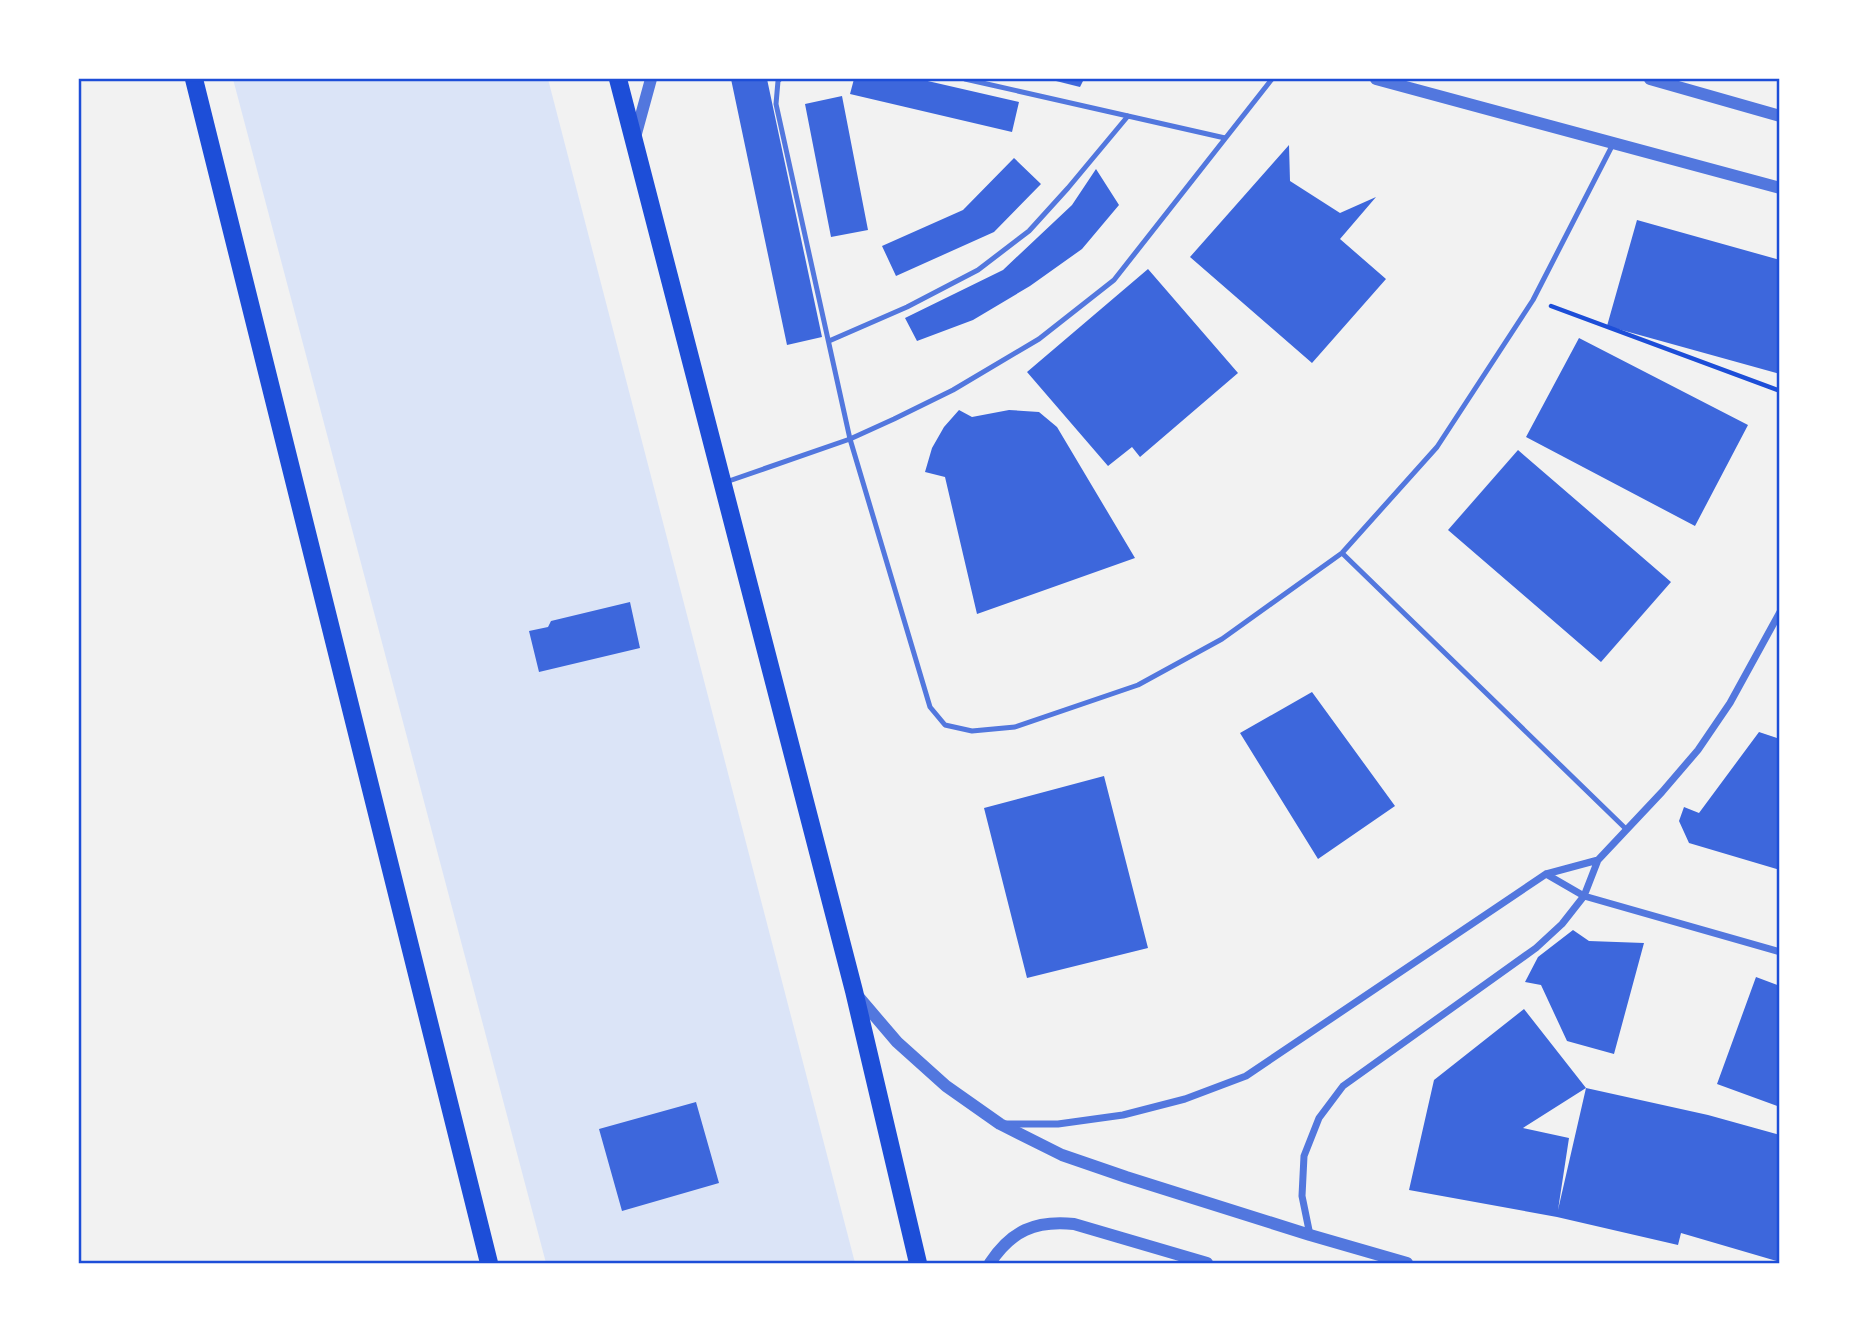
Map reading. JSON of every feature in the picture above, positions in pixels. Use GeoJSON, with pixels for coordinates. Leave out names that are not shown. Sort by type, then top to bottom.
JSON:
{"type":"FeatureCollection","features":[{"type":"Feature","properties":{"kind":"main road"},"geometry":{"type":"LineString","coordinates":[[194,79],[489,1263]]}},
{"type":"Feature","properties":{"kind":"main road"},"geometry":{"type":"LineString","coordinates":[[618,79],[854,991],[918,1263]]}},
{"type":"Feature","properties":{"kind":"street"},"geometry":{"type":"LineString","coordinates":[[634,144],[651,79]]}},
{"type":"Feature","properties":{"kind":"street"},"geometry":{"type":"LineString","coordinates":[[1376,79],[1780,188]]}},
{"type":"Feature","properties":{"kind":"street"},"geometry":{"type":"LineString","coordinates":[[1650,79],[1780,116]]}},
{"type":"Feature","properties":{"kind":"street"},"geometry":{"type":"LineString","coordinates":[[1310,1235],[1301,1196],[1304,1156],[1319,1118],[1343,1086],[1536,948],[1562,924],[1584,896],[1598,860],[1698,750],[1730,703],[1780,612]]}},
{"type":"Feature","properties":{"kind":"street"},"geometry":{"type":"LineString","coordinates":[[1000,1124],[1058,1124],[1122,1115],[1185,1099],[1245,1076],[1546,874],[1598,860]]}},
{"type":"Feature","properties":{"kind":"street"},"geometry":{"type":"LineString","coordinates":[[1546,874],[1584,896],[1780,952]]}},
{"type":"Feature","properties":{"kind":"street"},"geometry":{"type":"LineString","coordinates":[[854,991],[897,1041],[946,1086],[1000,1124],[1062,1155],[1310,1235],[1408,1263]]}},
{"type":"Feature","properties":{"kind":"street"},"geometry":{"type":"LineString","coordinates":[[990,1263],[1007,1241],[1022,1231],[1039,1224],[1056,1222],[1074,1224],[1207,1263]]}},
{"type":"Feature","properties":{"kind":"lane"},"geometry":{"type":"LineString","coordinates":[[779,79],[776,104],[850,439],[930,707],[945,725],[972,731],[1015,727],[1138,685],[1222,639],[1342,553],[1437,447],[1534,300],[1613,144]]}},
{"type":"Feature","properties":{"kind":"lane"},"geometry":{"type":"LineString","coordinates":[[965,79],[1225,138]]}},
{"type":"Feature","properties":{"kind":"lane"},"geometry":{"type":"LineString","coordinates":[[722,483],[850,439],[953,390],[1039,339],[1114,280],[1272,79]]}},
{"type":"Feature","properties":{"kind":"lane"},"geometry":{"type":"LineString","coordinates":[[829,341],[906,307],[978,270],[1029,231],[1128,116]]}},
{"type":"Feature","properties":{"kind":"lane"},"geometry":{"type":"LineString","coordinates":[[1342,553],[1626,829]]}},
{"type":"Feature","properties":{"kind":"path"},"geometry":{"type":"LineString","coordinates":[[1534,300],[1780,391]]}},
{"type":"Feature","properties":{"kind":"shaded area"},"geometry":{"type":"Polygon","coordinates":[[[233,79],[548,79],[855,1263],[546,1263],[233,79]]]}},
{"type":"Feature","properties":{"kind":"building"},"geometry":{"type":"Polygon","coordinates":[[[731,79],[767,79],[822,337],[787,345],[731,79]]]}},
{"type":"Feature","properties":{"kind":"building"},"geometry":{"type":"Polygon","coordinates":[[[854,79],[919,79],[1019,102],[1012,132],[850,94],[854,79]]]}},
{"type":"Feature","properties":{"kind":"building"},"geometry":{"type":"Polygon","coordinates":[[[1048,79],[1084,79],[1080,87],[1048,79]]]}},
{"type":"Feature","properties":{"kind":"building"},"geometry":{"type":"Polygon","coordinates":[[[842,96],[868,230],[831,237],[805,104],[842,96]]]}},
{"type":"Feature","properties":{"kind":"building"},"geometry":{"type":"Polygon","coordinates":[[[1289,145],[1290,181],[1340,213],[1376,197],[1340,239],[1386,279],[1312,363],[1190,257],[1289,145]]]}},
{"type":"Feature","properties":{"kind":"building"},"geometry":{"type":"Polygon","coordinates":[[[1014,158],[1041,184],[994,232],[896,276],[882,246],[963,210],[1014,158]]]}},
{"type":"Feature","properties":{"kind":"building"},"geometry":{"type":"Polygon","coordinates":[[[1096,169],[1119,205],[1082,249],[1030,286],[973,320],[917,341],[905,318],[1003,270],[1072,205],[1096,169]]]}},
{"type":"Feature","properties":{"kind":"building"},"geometry":{"type":"Polygon","coordinates":[[[1637,220],[1780,260],[1780,374],[1607,326],[1637,220]]]}},
{"type":"Feature","properties":{"kind":"building"},"geometry":{"type":"Polygon","coordinates":[[[1148,269],[1238,373],[1140,457],[1132,447],[1108,466],[1027,372],[1148,269]]]}},
{"type":"Feature","properties":{"kind":"building"},"geometry":{"type":"Polygon","coordinates":[[[1579,338],[1748,425],[1695,526],[1526,437],[1579,338]]]}},
{"type":"Feature","properties":{"kind":"building"},"geometry":{"type":"Polygon","coordinates":[[[959,410],[972,417],[1009,410],[1039,412],[1057,427],[1135,558],[977,614],[945,477],[925,472],[932,448],[944,427],[959,410]]]}},
{"type":"Feature","properties":{"kind":"building"},"geometry":{"type":"Polygon","coordinates":[[[1518,450],[1671,582],[1601,662],[1448,530],[1518,450]]]}},
{"type":"Feature","properties":{"kind":"building"},"geometry":{"type":"Polygon","coordinates":[[[630,602],[640,648],[539,672],[529,631],[548,627],[551,621],[630,602]]]}},
{"type":"Feature","properties":{"kind":"building"},"geometry":{"type":"Polygon","coordinates":[[[1312,692],[1395,806],[1318,859],[1240,733],[1312,692]]]}},
{"type":"Feature","properties":{"kind":"building"},"geometry":{"type":"Polygon","coordinates":[[[1759,732],[1780,739],[1780,870],[1689,843],[1679,821],[1684,807],[1699,813],[1759,732]]]}},
{"type":"Feature","properties":{"kind":"building"},"geometry":{"type":"Polygon","coordinates":[[[1104,776],[1148,948],[1027,978],[984,808],[1104,776]]]}},
{"type":"Feature","properties":{"kind":"building"},"geometry":{"type":"Polygon","coordinates":[[[1573,930],[1589,941],[1644,943],[1614,1054],[1567,1041],[1541,985],[1525,982],[1538,957],[1573,930]]]}},
{"type":"Feature","properties":{"kind":"building"},"geometry":{"type":"Polygon","coordinates":[[[1756,977],[1780,986],[1780,1107],[1717,1084],[1756,977]]]}},
{"type":"Feature","properties":{"kind":"building"},"geometry":{"type":"Polygon","coordinates":[[[1524,1009],[1586,1088],[1708,1115],[1780,1135],[1780,1262],[1681,1233],[1678,1245],[1557,1217],[1409,1190],[1434,1080],[1524,1009]],[[1586,1088],[1523,1128],[1569,1138],[1558,1210],[1586,1088]]]}},
{"type":"Feature","properties":{"kind":"building"},"geometry":{"type":"Polygon","coordinates":[[[696,1102],[719,1183],[622,1211],[599,1129],[696,1102]]]}}]}
